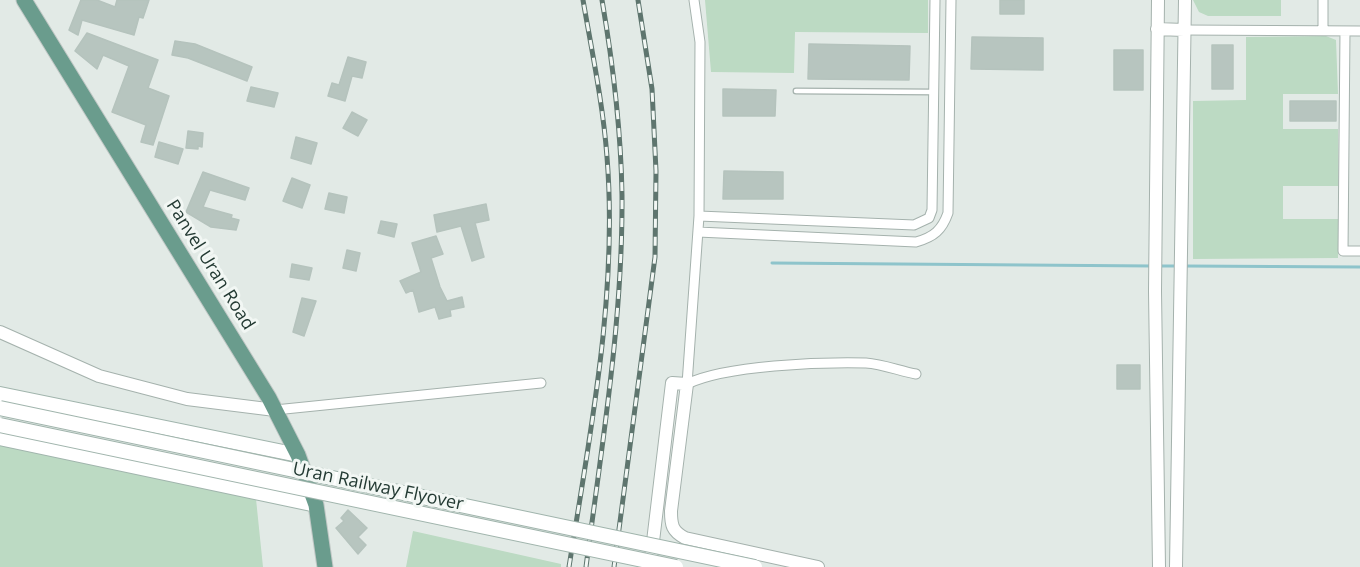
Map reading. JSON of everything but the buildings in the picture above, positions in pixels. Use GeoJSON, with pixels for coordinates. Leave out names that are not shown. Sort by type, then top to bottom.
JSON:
{"type":"FeatureCollection","features":[{"type":"Feature","properties":{"kind":"main road","name":"Panvel Uran Road"},"geometry":{"type":"LineString","coordinates":[[24,0],[275,410],[298,455],[316,505],[326,567]]}},
{"type":"Feature","properties":{"kind":"main road"},"geometry":{"type":"LineString","coordinates":[[0,394],[298,455]]}},
{"type":"Feature","properties":{"kind":"main road","name":"Uran Railway Flyover"},"geometry":{"type":"LineString","coordinates":[[0,408],[755,567]]}},
{"type":"Feature","properties":{"kind":"main road","name":"Uran Railway Flyover"},"geometry":{"type":"LineString","coordinates":[[0,424],[676,567]]}},
{"type":"Feature","properties":{"kind":"main road"},"geometry":{"type":"LineString","coordinates":[[0,438],[316,505]]}},
{"type":"Feature","properties":{"kind":"street"},"geometry":{"type":"LineString","coordinates":[[694,0],[700,42],[699,216],[687,384],[671,524],[675,532],[685,538],[818,567]]}},
{"type":"Feature","properties":{"kind":"street"},"geometry":{"type":"LineString","coordinates":[[699,216],[914,225],[929,218],[932,210],[934,0]]}},
{"type":"Feature","properties":{"kind":"street"},"geometry":{"type":"LineString","coordinates":[[698,232],[916,242],[930,238],[943,228],[948,213],[951,0]]}},
{"type":"Feature","properties":{"kind":"street"},"geometry":{"type":"LineString","coordinates":[[1158,0],[1155,266],[1159,567]]}},
{"type":"Feature","properties":{"kind":"street"},"geometry":{"type":"LineString","coordinates":[[1176,567],[1185,0]]}},
{"type":"Feature","properties":{"kind":"street"},"geometry":{"type":"LineString","coordinates":[[1323,0],[1323,31]]}},
{"type":"Feature","properties":{"kind":"street"},"geometry":{"type":"LineString","coordinates":[[1157,29],[1360,31]]}},
{"type":"Feature","properties":{"kind":"street"},"geometry":{"type":"LineString","coordinates":[[1345,31],[1343,250],[1360,251]]}},
{"type":"Feature","properties":{"kind":"street"},"geometry":{"type":"LineString","coordinates":[[0,332],[99,376],[187,399],[275,410],[541,383]]}},
{"type":"Feature","properties":{"kind":"street"},"geometry":{"type":"LineString","coordinates":[[655,567],[651,558],[672,383],[687,384],[706,375],[777,367],[868,363],[916,374]]}},
{"type":"Feature","properties":{"kind":"lane"},"geometry":{"type":"LineString","coordinates":[[796,91],[933,92]]}},
{"type":"Feature","properties":{"kind":"green space"},"geometry":{"type":"Polygon","coordinates":[[[705,0],[928,0],[928,33],[795,32],[794,73],[711,72],[705,0]]]}},
{"type":"Feature","properties":{"kind":"green space"},"geometry":{"type":"Polygon","coordinates":[[[1193,0],[1281,0],[1281,16],[1208,16],[1199,12],[1193,0]]]}},
{"type":"Feature","properties":{"kind":"green space"},"geometry":{"type":"Polygon","coordinates":[[[1326,36],[1336,40],[1338,94],[1283,94],[1283,129],[1338,129],[1338,186],[1283,186],[1283,219],[1338,219],[1338,258],[1193,259],[1193,101],[1246,100],[1246,37],[1326,36]]]}},
{"type":"Feature","properties":{"kind":"green space"},"geometry":{"type":"Polygon","coordinates":[[[0,443],[256,499],[263,567],[0,567],[0,443]]]}},
{"type":"Feature","properties":{"kind":"green space"},"geometry":{"type":"Polygon","coordinates":[[[413,531],[561,564],[561,567],[406,567],[413,531]]]}},
{"type":"Feature","properties":{"kind":"waterway"},"geometry":{"type":"LineString","coordinates":[[772,263],[1152,266]]}},
{"type":"Feature","properties":{"kind":"waterway"},"geometry":{"type":"LineString","coordinates":[[1158,266],[1179,266]]}},
{"type":"Feature","properties":{"kind":"waterway"},"geometry":{"type":"LineString","coordinates":[[1185,266],[1360,267]]}},
{"type":"Feature","properties":{"kind":"railway"},"geometry":{"type":"LineString","coordinates":[[569,567],[600,363],[609,260],[607,157],[597,78],[583,0]]}},
{"type":"Feature","properties":{"kind":"railway"},"geometry":{"type":"LineString","coordinates":[[586,567],[615,335],[621,242],[622,195],[618,122],[602,0]]}},
{"type":"Feature","properties":{"kind":"railway"},"geometry":{"type":"LineString","coordinates":[[614,567],[655,257],[656,171],[652,89],[638,0]]}}]}
